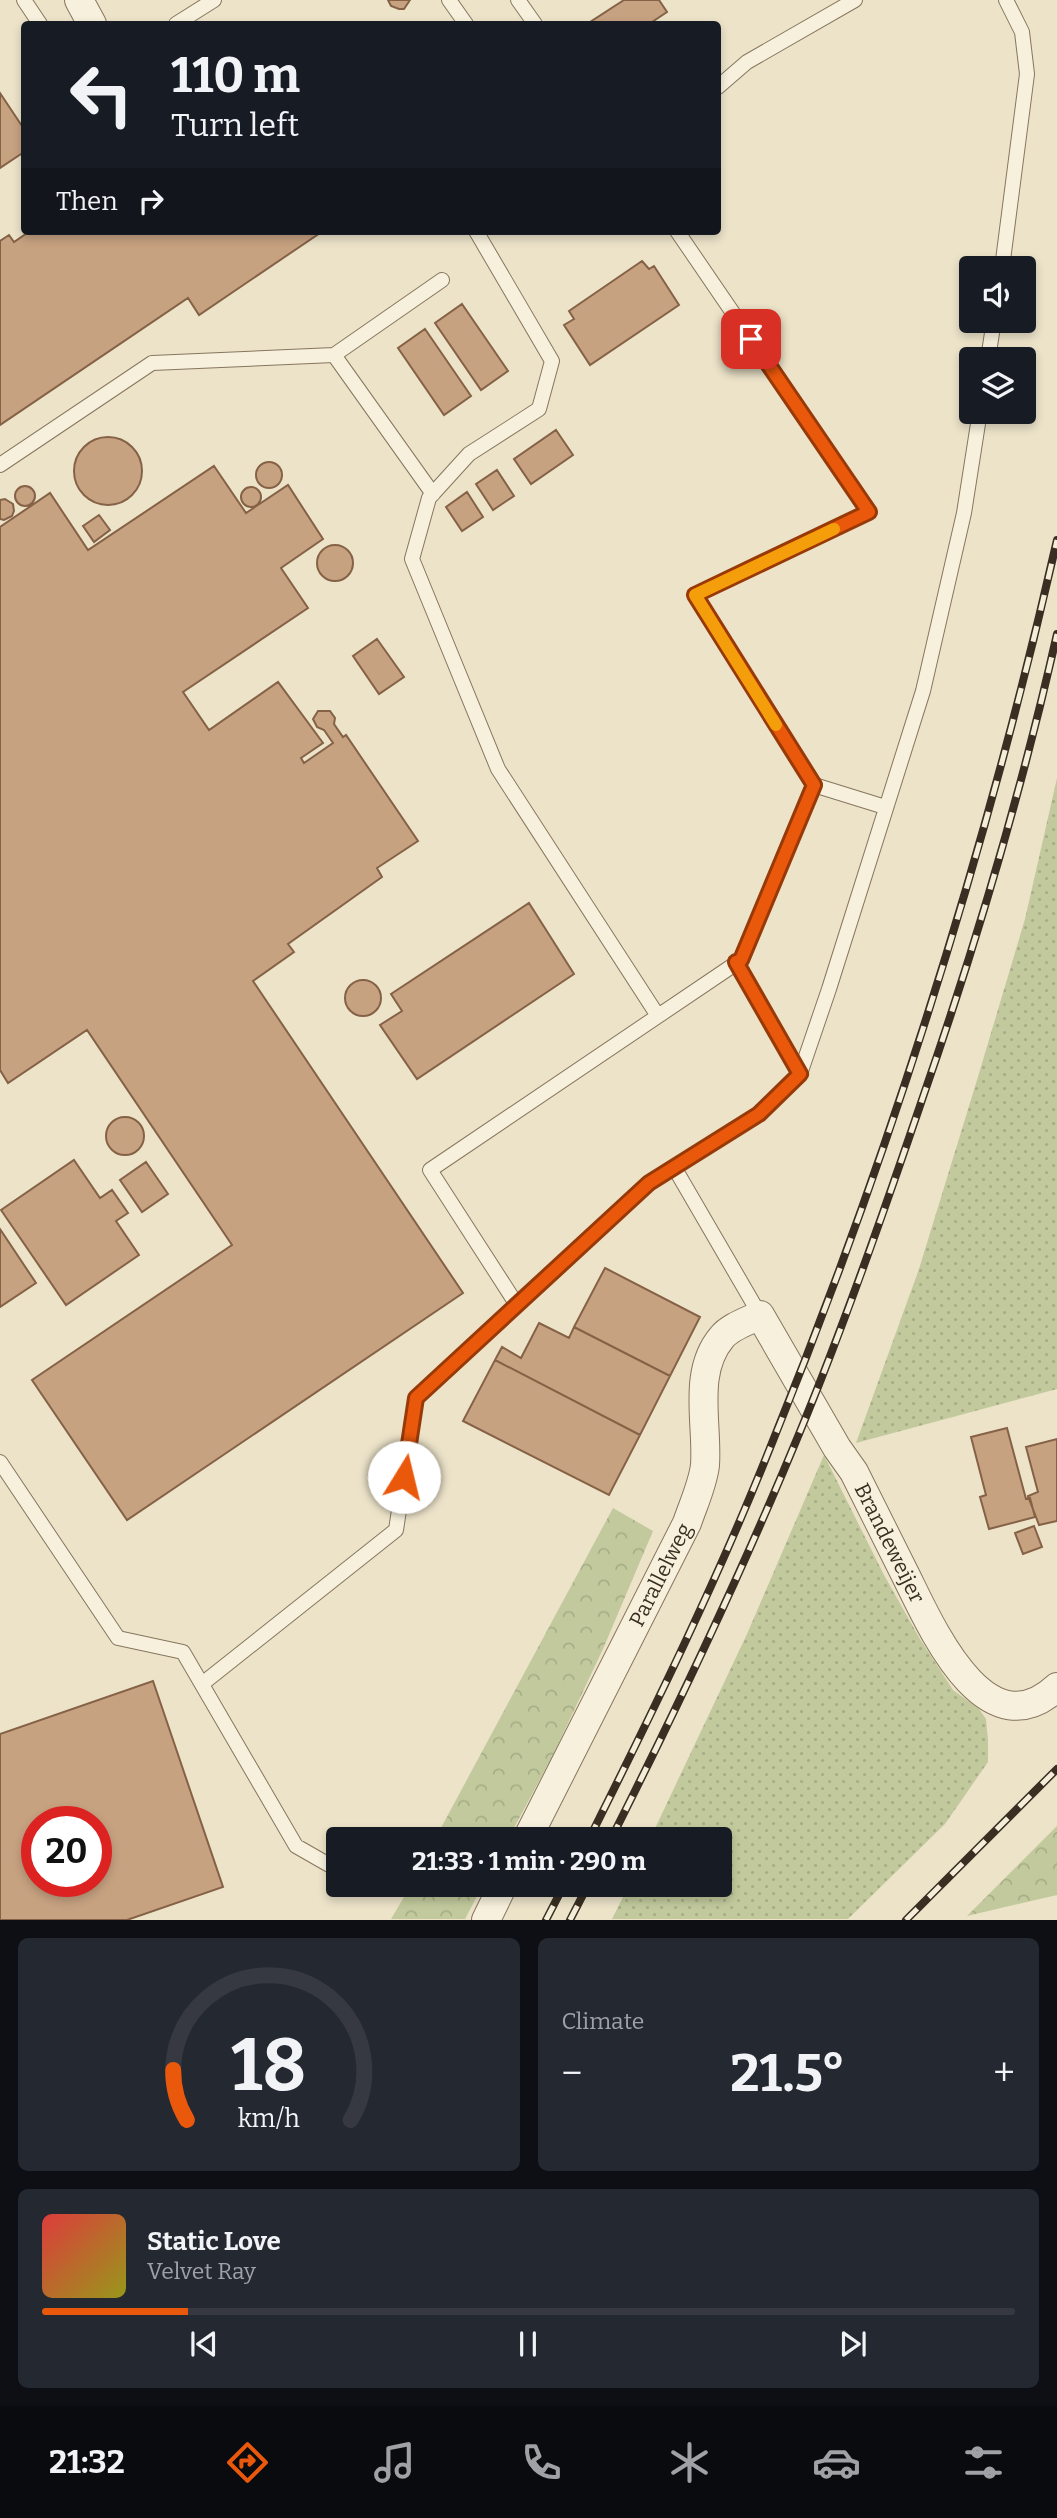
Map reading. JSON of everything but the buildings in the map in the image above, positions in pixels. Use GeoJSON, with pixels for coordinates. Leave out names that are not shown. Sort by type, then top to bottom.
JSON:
{"type":"FeatureCollection","features":[{"type":"Feature","properties":{"kind":"street"},"geometry":{"type":"LineString","coordinates":[[79,0],[90,21]]}},
{"type":"Feature","properties":{"kind":"street","name":"Brandeweijer"},"geometry":{"type":"LineString","coordinates":[[760,1315],[837,1448],[854,1472],[937,1639],[964,1678],[990,1699],[1019,1707],[1046,1697],[1057,1687]]}},
{"type":"Feature","properties":{"kind":"street","name":"Parallelweg"},"geometry":{"type":"LineString","coordinates":[[533,1827],[687,1523],[705,1467],[703,1394],[706,1372],[713,1352],[723,1336],[760,1315]]}},
{"type":"Feature","properties":{"kind":"street"},"geometry":{"type":"LineString","coordinates":[[486,1920],[497,1897]]}},
{"type":"Feature","properties":{"kind":"lane"},"geometry":{"type":"LineString","coordinates":[[23,0],[38,21]]}},
{"type":"Feature","properties":{"kind":"lane"},"geometry":{"type":"LineString","coordinates":[[181,21],[214,0]]}},
{"type":"Feature","properties":{"kind":"lane"},"geometry":{"type":"LineString","coordinates":[[449,0],[464,21]]}},
{"type":"Feature","properties":{"kind":"lane"},"geometry":{"type":"LineString","coordinates":[[518,0],[533,21]]}},
{"type":"Feature","properties":{"kind":"lane"},"geometry":{"type":"LineString","coordinates":[[721,84],[747,62],[855,0]]}},
{"type":"Feature","properties":{"kind":"lane"},"geometry":{"type":"LineString","coordinates":[[1004,256],[1027,74],[1022,32],[1006,0]]}},
{"type":"Feature","properties":{"kind":"lane"},"geometry":{"type":"LineString","coordinates":[[478,235],[552,361],[539,409],[469,454],[429,498],[412,559],[498,769],[658,1016]]}},
{"type":"Feature","properties":{"kind":"lane"},"geometry":{"type":"LineString","coordinates":[[680,235],[869,512],[695,595],[814,785],[886,807]]}},
{"type":"Feature","properties":{"kind":"lane"},"geometry":{"type":"LineString","coordinates":[[0,465],[152,363],[334,355],[442,279]]}},
{"type":"Feature","properties":{"kind":"lane"},"geometry":{"type":"LineString","coordinates":[[334,355],[433,494]]}},
{"type":"Feature","properties":{"kind":"lane"},"geometry":{"type":"LineString","coordinates":[[202,1684],[396,1530],[416,1398],[649,1183],[759,1114],[800,1074],[923,691],[964,513],[978,424]]}},
{"type":"Feature","properties":{"kind":"lane"},"geometry":{"type":"LineString","coordinates":[[517,1305],[430,1170],[741,960],[814,785]]}},
{"type":"Feature","properties":{"kind":"lane"},"geometry":{"type":"LineString","coordinates":[[736,962],[800,1074]]}},
{"type":"Feature","properties":{"kind":"lane"},"geometry":{"type":"LineString","coordinates":[[674,1167],[760,1315]]}},
{"type":"Feature","properties":{"kind":"lane"},"geometry":{"type":"LineString","coordinates":[[0,1462],[118,1638],[183,1652],[296,1846],[326,1863]]}},
{"type":"Feature","properties":{"kind":"green space"},"geometry":{"type":"Polygon","coordinates":[[[1057,778],[1057,1389],[856,1443],[919,1269],[977,1080],[1025,919],[1057,778]]]}},
{"type":"Feature","properties":{"kind":"green space"},"geometry":{"type":"Polygon","coordinates":[[[824,1455],[884,1575],[920,1639],[953,1690],[979,1709],[986,1719],[988,1762],[945,1824],[848,1919],[612,1919],[623,1897],[732,1897],[732,1827],[656,1827],[747,1634],[824,1455]]]}},
{"type":"Feature","properties":{"kind":"green space"},"geometry":{"type":"Polygon","coordinates":[[[613,1508],[653,1531],[603,1649],[553,1755],[514,1827],[441,1827],[613,1508]]]}},
{"type":"Feature","properties":{"kind":"green space"},"geometry":{"type":"Polygon","coordinates":[[[1057,1826],[1057,1895],[967,1916],[1057,1826]]]}},
{"type":"Feature","properties":{"kind":"green space"},"geometry":{"type":"Polygon","coordinates":[[[404,1897],[477,1897],[465,1919],[391,1919],[404,1897]]]}},
{"type":"Feature","properties":{"kind":"railway"},"geometry":{"type":"LineString","coordinates":[[595,1827],[728,1547],[770,1448],[856,1225],[895,1113],[967,887],[1029,657],[1057,540]]}},
{"type":"Feature","properties":{"kind":"railway"},"geometry":{"type":"LineString","coordinates":[[617,1827],[685,1689],[755,1537],[848,1308],[980,924],[1029,751],[1057,634]]}},
{"type":"Feature","properties":{"kind":"railway"},"geometry":{"type":"LineString","coordinates":[[906,1920],[1057,1769]]}},
{"type":"Feature","properties":{"kind":"railway"},"geometry":{"type":"LineString","coordinates":[[546,1920],[558,1897]]}},
{"type":"Feature","properties":{"kind":"railway"},"geometry":{"type":"LineString","coordinates":[[570,1920],[582,1897]]}},
{"type":"Feature","properties":{"kind":"slow traffic"},"geometry":{"type":"LineString","coordinates":[[776,725],[695,595],[834,529]]}},
{"type":"Feature","properties":{"kind":"route"},"geometry":{"type":"LineString","coordinates":[[404,1477],[416,1398],[649,1183],[759,1114],[800,1074],[736,962],[741,960],[814,785],[695,595],[869,512],[751,339]]}}]}
